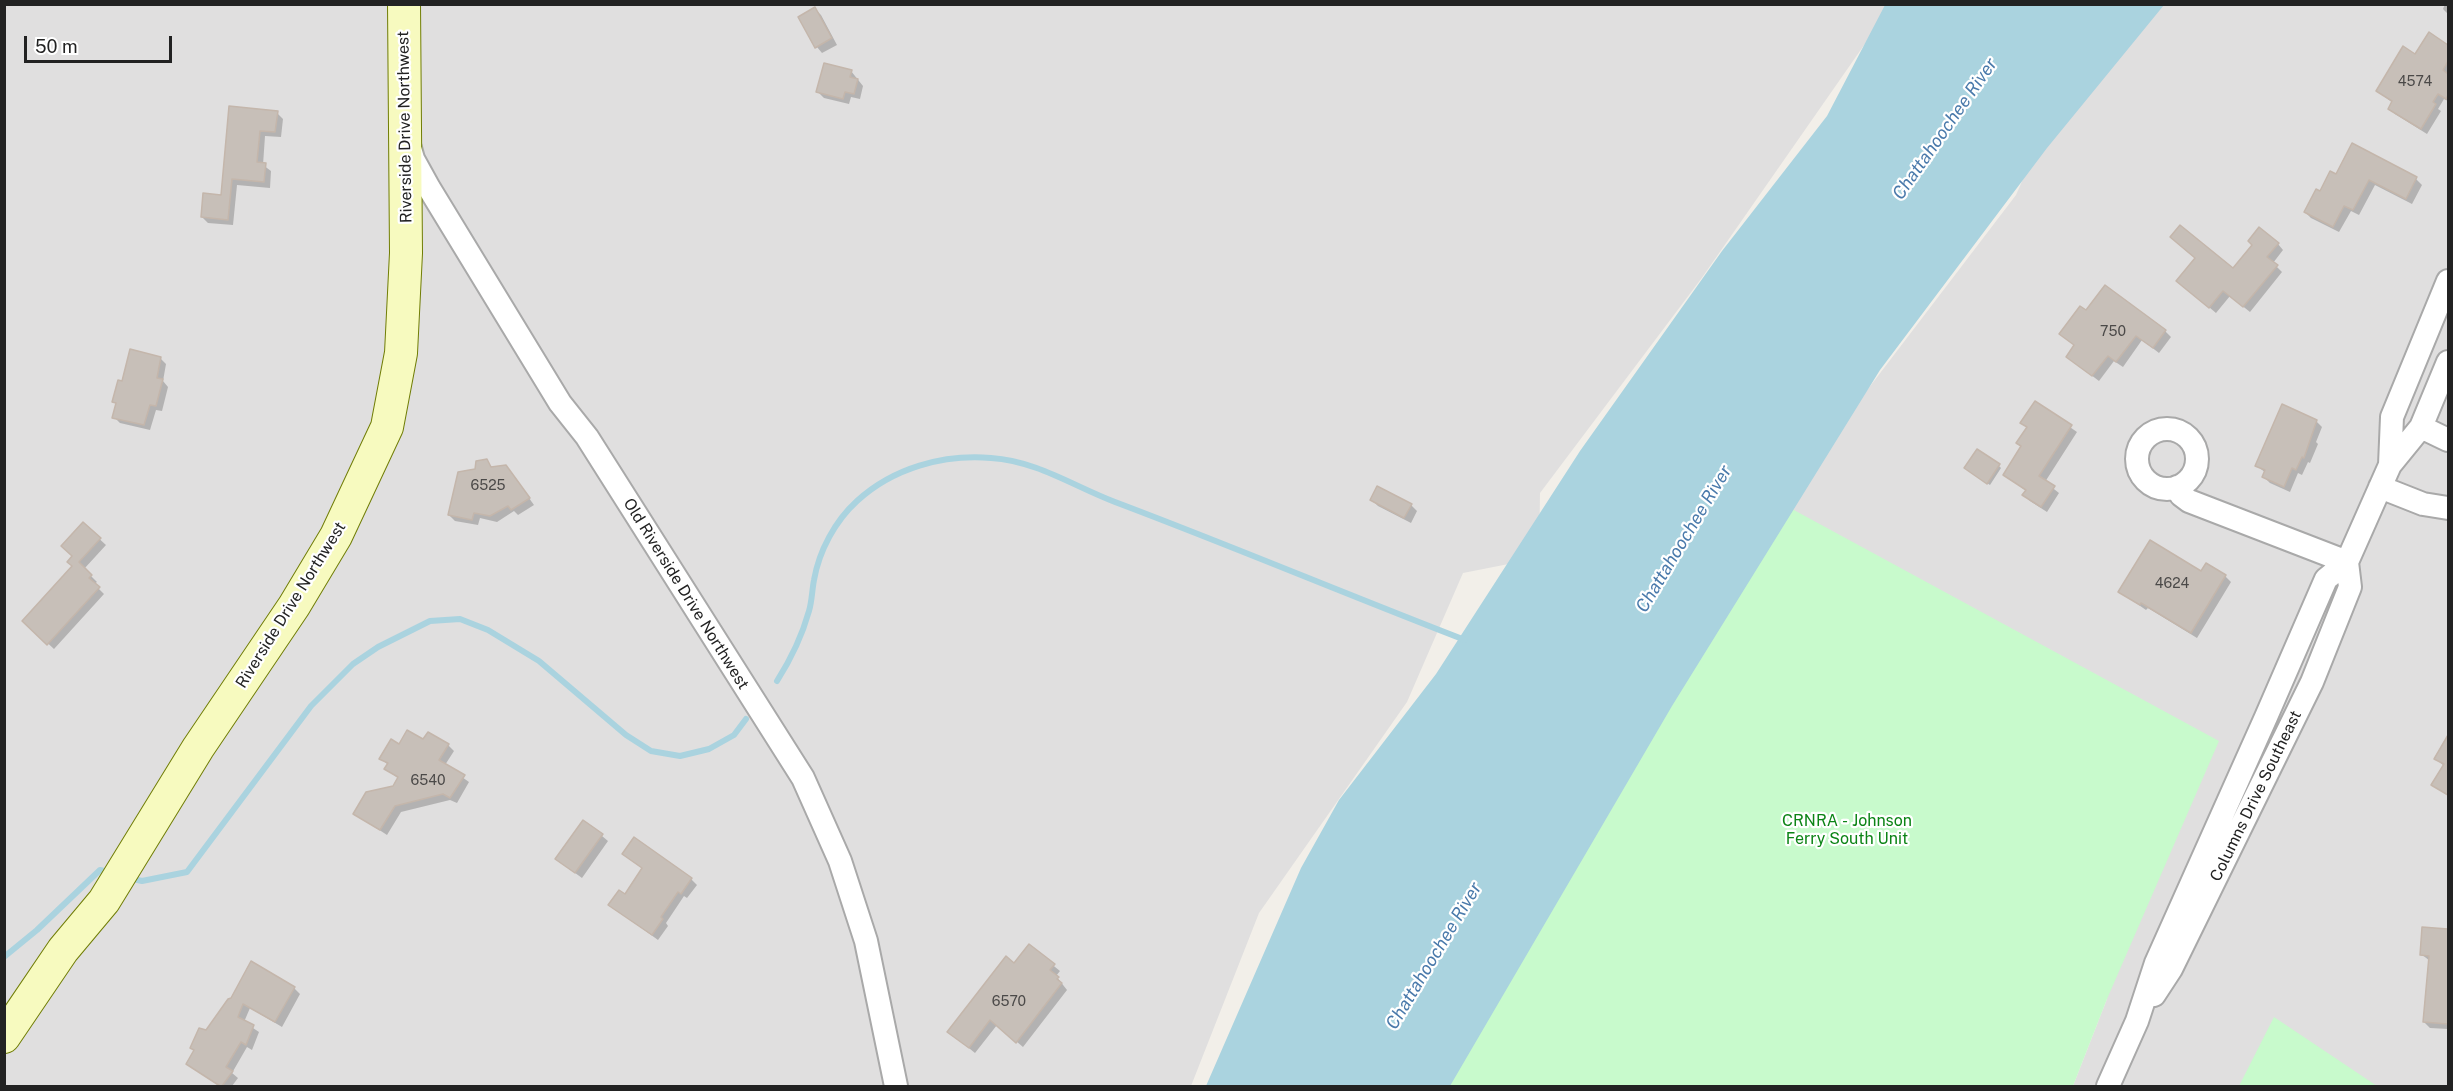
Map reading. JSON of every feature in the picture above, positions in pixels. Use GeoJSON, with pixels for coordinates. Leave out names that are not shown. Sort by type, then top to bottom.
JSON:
{"type":"FeatureCollection","features":[{"type":"Feature","properties":{"kind":"street","name":"Riverside Drive Northwest"},"geometry":{"type":"LineString","coordinates":[[4,1036],[63,950],[104,901],[198,748],[294,606],[336,536],[387,427],[401,353],[406,253],[404,4]]}},
{"type":"Feature","properties":{"kind":"street","name":"Old Riverside Drive Northwest"},"geometry":{"type":"LineString","coordinates":[[406,132],[413,159],[429,188],[560,403],[587,437],[803,778],[840,861],[866,941],[896,1086]]}},
{"type":"Feature","properties":{"kind":"street","name":"Columns Drive Southeast"},"geometry":{"type":"LineString","coordinates":[[2390,465],[2392,417],[2448,281]]}},
{"type":"Feature","properties":{"kind":"street","name":"Columns Drive Southeast"},"geometry":{"type":"LineString","coordinates":[[2108,1086],[2137,1021],[2156,963],[2326,579],[2348,562],[2390,465],[2421,428],[2448,362]]}},
{"type":"Feature","properties":{"kind":"street"},"geometry":{"type":"LineString","coordinates":[[2421,428],[2448,440]]}},
{"type":"Feature","properties":{"kind":"street"},"geometry":{"type":"LineString","coordinates":[[2177,487],[2181,495],[2189,501],[2348,562]]}},
{"type":"Feature","properties":{"kind":"street"},"geometry":{"type":"LineString","coordinates":[[2380,487],[2423,504],[2448,508]]}},
{"type":"Feature","properties":{"kind":"shaded area"},"geometry":{"type":"Polygon","coordinates":[[[5,5],[1892,5],[1701,279],[1540,493],[1539,558],[1463,573],[1407,702],[1259,913],[1191,1086],[5,1086],[5,5]]]}},
{"type":"Feature","properties":{"kind":"shaded area"},"geometry":{"type":"Polygon","coordinates":[[[2137,5],[2448,5],[2448,1086],[2073,1086],[2107,999],[1781,503],[2016,195],[2072,67],[2137,5]]]}},
{"type":"Feature","properties":{"kind":"green space","name":"CRNRA - Johnson Ferry South Unit"},"geometry":{"type":"Polygon","coordinates":[[[1781,503],[2219,741],[2107,999],[2073,1086],[1408,1086],[1781,503]]]}},
{"type":"Feature","properties":{"kind":"green space"},"geometry":{"type":"Polygon","coordinates":[[[2274,1017],[2377,1086],[2239,1086],[2274,1017]]]}},
{"type":"Feature","properties":{"kind":"water","name":"Chattahoochee River"},"geometry":{"type":"Polygon","coordinates":[[[1885,5],[2164,5],[2047,148],[1880,370],[1672,706],[1450,1086],[1206,1086],[1301,868],[1339,800],[1436,674],[1580,451],[1722,251],[1827,116],[1885,5]]]}},
{"type":"Feature","properties":{"kind":"building"},"geometry":{"type":"Polygon","coordinates":[[[815,7],[832,38],[815,48],[798,17],[815,7]]]}},
{"type":"Feature","properties":{"kind":"building"},"geometry":{"type":"Polygon","coordinates":[[[2429,32],[2448,45],[2448,61],[2443,70],[2448,74],[2448,95],[2446,99],[2438,94],[2433,102],[2436,104],[2421,129],[2388,109],[2392,101],[2376,91],[2403,46],[2415,54],[2429,32]]]}},
{"type":"Feature","properties":{"kind":"building"},"geometry":{"type":"Polygon","coordinates":[[[824,63],[852,70],[850,77],[858,79],[854,94],[845,92],[843,99],[816,92],[824,63]]]}},
{"type":"Feature","properties":{"kind":"building"},"geometry":{"type":"Polygon","coordinates":[[[229,106],[278,111],[275,132],[260,131],[257,162],[266,163],[264,182],[232,179],[228,220],[201,217],[203,193],[221,195],[229,106]]]}},
{"type":"Feature","properties":{"kind":"building"},"geometry":{"type":"Polygon","coordinates":[[[2352,143],[2417,177],[2406,199],[2369,180],[2353,210],[2344,206],[2333,227],[2304,212],[2316,189],[2320,191],[2330,171],[2336,174],[2352,143]]]}},
{"type":"Feature","properties":{"kind":"building"},"geometry":{"type":"Polygon","coordinates":[[[2180,225],[2233,268],[2252,245],[2248,241],[2259,227],[2279,243],[2267,257],[2278,265],[2243,307],[2223,291],[2209,308],[2176,281],[2195,258],[2170,237],[2180,225]]]}},
{"type":"Feature","properties":{"kind":"building"},"geometry":{"type":"Polygon","coordinates":[[[2105,285],[2166,330],[2153,348],[2136,336],[2116,362],[2108,356],[2092,376],[2066,357],[2074,345],[2059,334],[2080,306],[2086,310],[2105,285]]]}},
{"type":"Feature","properties":{"kind":"building"},"geometry":{"type":"Polygon","coordinates":[[[130,349],[161,357],[157,378],[163,379],[156,406],[150,405],[144,425],[112,418],[116,403],[112,402],[118,380],[122,381],[130,349]]]}},
{"type":"Feature","properties":{"kind":"building"},"geometry":{"type":"Polygon","coordinates":[[[2035,401],[2072,425],[2039,476],[2055,486],[2041,507],[2022,495],[2026,490],[2003,475],[2021,446],[2016,443],[2027,427],[2020,423],[2035,401]]]}},
{"type":"Feature","properties":{"kind":"building"},"geometry":{"type":"Polygon","coordinates":[[[2282,404],[2317,420],[2304,458],[2302,457],[2296,470],[2292,468],[2284,487],[2262,477],[2265,470],[2255,466],[2282,404]]]}},
{"type":"Feature","properties":{"kind":"building"},"geometry":{"type":"Polygon","coordinates":[[[1977,449],[2000,464],[1987,484],[1964,468],[1977,449]]]}},
{"type":"Feature","properties":{"kind":"building"},"geometry":{"type":"Polygon","coordinates":[[[487,459],[491,467],[506,465],[530,498],[511,510],[508,506],[490,516],[474,513],[472,520],[448,515],[458,472],[475,469],[476,461],[487,459]]]}},
{"type":"Feature","properties":{"kind":"building"},"geometry":{"type":"Polygon","coordinates":[[[1377,486],[1412,504],[1404,518],[1370,500],[1377,486]]]}},
{"type":"Feature","properties":{"kind":"building"},"geometry":{"type":"Polygon","coordinates":[[[83,522],[101,538],[79,562],[92,575],[89,578],[100,587],[47,645],[22,621],[72,566],[67,562],[72,556],[61,546],[83,522]]]}},
{"type":"Feature","properties":{"kind":"building"},"geometry":{"type":"Polygon","coordinates":[[[2150,540],[2201,571],[2206,563],[2226,575],[2191,633],[2118,592],[2150,540]]]}},
{"type":"Feature","properties":{"kind":"building"},"geometry":{"type":"Polygon","coordinates":[[[407,730],[423,739],[428,732],[449,744],[439,760],[465,775],[450,798],[443,794],[395,806],[380,830],[353,814],[366,792],[393,786],[398,777],[384,769],[388,763],[379,759],[391,739],[399,744],[407,730]]]}},
{"type":"Feature","properties":{"kind":"building"},"geometry":{"type":"Polygon","coordinates":[[[2448,735],[2448,795],[2431,785],[2444,764],[2434,759],[2448,735]]]}},
{"type":"Feature","properties":{"kind":"building"},"geometry":{"type":"Polygon","coordinates":[[[583,820],[603,834],[575,873],[555,859],[583,820]]]}},
{"type":"Feature","properties":{"kind":"building"},"geometry":{"type":"Polygon","coordinates":[[[634,837],[692,878],[681,894],[678,892],[652,935],[608,905],[619,890],[625,894],[642,868],[622,854],[634,837]]]}},
{"type":"Feature","properties":{"kind":"building"},"geometry":{"type":"Polygon","coordinates":[[[2422,927],[2448,929],[2448,1024],[2423,1022],[2429,956],[2420,955],[2422,927]]]}},
{"type":"Feature","properties":{"kind":"building"},"geometry":{"type":"Polygon","coordinates":[[[1029,944],[1055,964],[1050,970],[1059,977],[1057,979],[1062,983],[1016,1043],[990,1020],[969,1048],[947,1032],[1006,956],[1014,963],[1029,944]]]}},
{"type":"Feature","properties":{"kind":"building"},"geometry":{"type":"Polygon","coordinates":[[[251,961],[295,987],[275,1022],[243,1004],[238,1017],[254,1025],[246,1045],[241,1042],[226,1067],[233,1071],[220,1086],[186,1064],[194,1050],[190,1048],[199,1028],[206,1030],[231,998],[251,961]]]}},
{"type":"Feature","properties":{"kind":"waterway"},"geometry":{"type":"LineString","coordinates":[[777,681],[796,647],[806,620],[816,569],[824,548],[835,527],[849,509],[886,480],[920,466],[955,458],[1008,460],[1039,469],[1100,496],[1465,640]]}},
{"type":"Feature","properties":{"kind":"waterway"},"geometry":{"type":"LineString","coordinates":[[129,878],[142,881],[187,872],[311,706],[353,664],[378,647],[430,621],[460,619],[488,630],[539,661],[626,735],[651,751],[680,756],[709,749],[734,735],[746,719]]}},
{"type":"Feature","properties":{"kind":"waterway"},"geometry":{"type":"LineString","coordinates":[[4,957],[37,930],[100,870],[111,873]]}}]}
